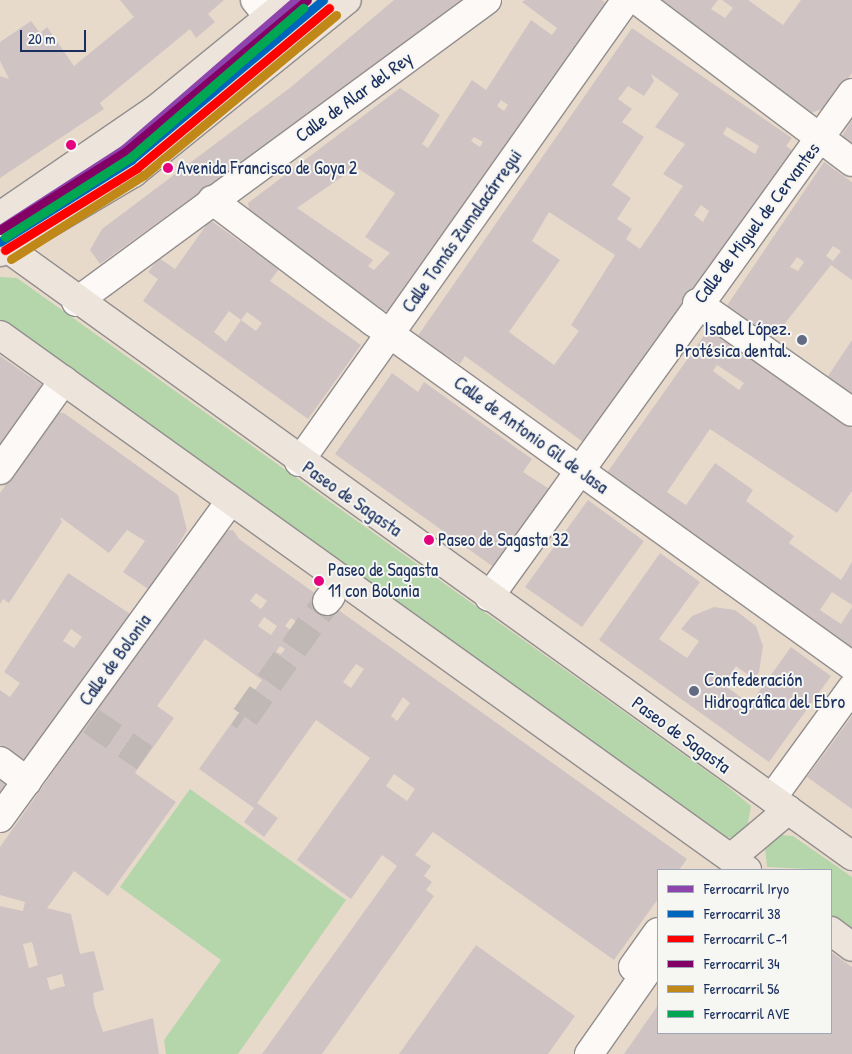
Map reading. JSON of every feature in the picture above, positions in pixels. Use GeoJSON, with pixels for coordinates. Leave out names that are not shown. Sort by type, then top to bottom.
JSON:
{"type":"FeatureCollection","features":[{"type":"Feature","properties":{"kind":"main road"},"geometry":{"type":"LineString","coordinates":[[0,216],[155,110],[262,8],[290,0]]}},
{"type":"Feature","properties":{"kind":"main road"},"geometry":{"type":"LineString","coordinates":[[2,248],[134,173],[347,0]]}},
{"type":"Feature","properties":{"kind":"main road","name":"Paseo de Sagasta"},"geometry":{"type":"LineString","coordinates":[[2,248],[852,856]]}},
{"type":"Feature","properties":{"kind":"main road"},"geometry":{"type":"LineString","coordinates":[[0,335],[733,866],[780,804]]}},
{"type":"Feature","properties":{"kind":"main road"},"geometry":{"type":"LineString","coordinates":[[832,932],[852,947]]}},
{"type":"Feature","properties":{"kind":"street","name":"Calle de Alar del Rey"},"geometry":{"type":"LineString","coordinates":[[76,302],[212,200],[487,0]]}},
{"type":"Feature","properties":{"kind":"street","name":"Calle Tomás Zumalacárregui"},"geometry":{"type":"LineString","coordinates":[[300,462],[626,0]]}},
{"type":"Feature","properties":{"kind":"street"},"geometry":{"type":"LineString","coordinates":[[637,0],[852,162]]}},
{"type":"Feature","properties":{"kind":"street","name":"Calle de Miguel de Cervantes"},"geometry":{"type":"LineString","coordinates":[[489,597],[697,303],[821,138],[852,93]]}},
{"type":"Feature","properties":{"kind":"street","name":"Calle de Antonio Gil de Jasa"},"geometry":{"type":"LineString","coordinates":[[212,200],[578,470],[852,666]]}},
{"type":"Feature","properties":{"kind":"street"},"geometry":{"type":"LineString","coordinates":[[697,303],[852,412]]}},
{"type":"Feature","properties":{"kind":"street"},"geometry":{"type":"LineString","coordinates":[[0,470],[64,380]]}},
{"type":"Feature","properties":{"kind":"street","name":"Calle de Bolonia"},"geometry":{"type":"LineString","coordinates":[[0,818],[27,781],[84,716],[230,501]]}},
{"type":"Feature","properties":{"kind":"street"},"geometry":{"type":"LineString","coordinates":[[780,804],[852,688]]}},
{"type":"Feature","properties":{"kind":"street"},"geometry":{"type":"LineString","coordinates":[[0,762],[27,781]]}},
{"type":"Feature","properties":{"kind":"street"},"geometry":{"type":"LineString","coordinates":[[628,974],[657,933]]}},
{"type":"Feature","properties":{"kind":"street"},"geometry":{"type":"LineString","coordinates":[[589,1054],[657,957]]}},
{"type":"Feature","properties":{"kind":"street"},"geometry":{"type":"LineString","coordinates":[[571,1054],[592,1024]]}},
{"type":"Feature","properties":{"kind":"green space"},"geometry":{"type":"Polygon","coordinates":[[[0,277],[17,278],[722,782],[751,806],[747,828],[736,837],[723,838],[0,324],[0,277]]]}},
{"type":"Feature","properties":{"kind":"green space"},"geometry":{"type":"Polygon","coordinates":[[[190,789],[346,900],[238,1054],[166,1054],[164,1040],[221,960],[120,887],[190,789]]]}},
{"type":"Feature","properties":{"kind":"green space"},"geometry":{"type":"Polygon","coordinates":[[[781,835],[793,836],[852,877],[852,931],[832,917],[832,869],[767,867],[765,847],[781,835]]]}},
{"type":"Feature","properties":{"kind":"building"},"geometry":{"type":"Polygon","coordinates":[[[120,0],[224,0],[208,14],[215,22],[196,38],[190,29],[100,103],[104,109],[0,178],[0,76],[9,79],[0,61],[0,42],[31,21],[40,33],[47,27],[74,66],[134,17],[120,0]]]}},
{"type":"Feature","properties":{"kind":"building"},"geometry":{"type":"Polygon","coordinates":[[[394,0],[467,0],[100,264],[90,250],[102,229],[291,87],[394,0]]]}},
{"type":"Feature","properties":{"kind":"building"},"geometry":{"type":"Polygon","coordinates":[[[525,0],[602,0],[609,5],[398,308],[377,313],[252,226],[248,203],[400,88],[440,115],[422,144],[428,148],[472,80],[486,90],[531,20],[552,35],[557,28],[522,2],[525,0]],[[501,100],[497,106],[504,111],[508,105],[501,100]],[[474,137],[471,141],[480,147],[483,142],[474,137]],[[356,167],[297,208],[373,260],[368,266],[374,270],[390,253],[365,237],[395,193],[356,167]]]}},
{"type":"Feature","properties":{"kind":"building"},"geometry":{"type":"Polygon","coordinates":[[[654,0],[718,0],[711,9],[725,18],[733,8],[722,0],[748,0],[783,25],[801,0],[852,0],[852,73],[828,107],[811,113],[654,0]]]}},
{"type":"Feature","properties":{"kind":"building"},"geometry":{"type":"Polygon","coordinates":[[[632,28],[792,138],[786,146],[796,153],[583,442],[465,356],[460,364],[417,337],[632,28]],[[651,74],[654,81],[644,96],[628,86],[618,99],[632,109],[622,122],[644,137],[612,185],[631,198],[617,219],[632,229],[626,239],[640,249],[683,186],[663,174],[685,144],[655,127],[679,94],[651,74]],[[727,127],[723,134],[755,154],[759,146],[727,127]],[[701,205],[694,215],[703,222],[709,211],[701,205]],[[549,212],[532,241],[560,260],[509,332],[554,365],[579,331],[571,325],[615,255],[549,212]]]}},
{"type":"Feature","properties":{"kind":"building"},"geometry":{"type":"Polygon","coordinates":[[[852,120],[852,143],[842,136],[852,120]]]}},
{"type":"Feature","properties":{"kind":"building"},"geometry":{"type":"Polygon","coordinates":[[[824,162],[852,182],[852,280],[831,265],[771,341],[724,310],[824,162]],[[833,246],[826,256],[833,261],[841,251],[833,246]],[[797,257],[790,267],[798,271],[804,262],[797,257]]]}},
{"type":"Feature","properties":{"kind":"building"},"geometry":{"type":"Polygon","coordinates":[[[210,220],[279,269],[270,281],[361,345],[308,419],[143,301],[158,279],[148,272],[159,258],[175,269],[210,220]],[[229,311],[214,332],[226,342],[241,320],[229,311]],[[247,312],[241,320],[256,331],[262,323],[247,312]]]}},
{"type":"Feature","properties":{"kind":"building"},"geometry":{"type":"Polygon","coordinates":[[[708,330],[852,428],[852,491],[837,513],[710,429],[667,492],[686,505],[715,463],[753,490],[746,501],[794,536],[789,543],[841,580],[852,562],[852,605],[832,592],[820,610],[841,624],[852,607],[852,653],[604,477],[708,330]],[[717,365],[713,371],[739,390],[744,383],[717,365]]]}},
{"type":"Feature","properties":{"kind":"building"},"geometry":{"type":"Polygon","coordinates":[[[852,340],[852,396],[826,379],[852,340]]]}},
{"type":"Feature","properties":{"kind":"building"},"geometry":{"type":"Polygon","coordinates":[[[0,356],[42,385],[0,446],[0,356]]]}},
{"type":"Feature","properties":{"kind":"building"},"geometry":{"type":"Polygon","coordinates":[[[392,373],[418,392],[424,382],[532,459],[523,472],[551,490],[495,568],[335,454],[392,373]]]}},
{"type":"Feature","properties":{"kind":"building"},"geometry":{"type":"Polygon","coordinates":[[[56,413],[64,413],[178,495],[187,530],[151,591],[123,572],[145,541],[127,530],[109,553],[60,517],[62,522],[9,603],[3,599],[0,604],[0,493],[56,413]]]}},
{"type":"Feature","properties":{"kind":"building"},"geometry":{"type":"Polygon","coordinates":[[[588,500],[644,541],[582,627],[525,587],[588,500]]]}},
{"type":"Feature","properties":{"kind":"building"},"geometry":{"type":"Polygon","coordinates":[[[233,530],[239,539],[687,859],[680,869],[657,869],[657,900],[614,960],[433,832],[415,855],[431,866],[424,876],[432,882],[426,890],[434,896],[322,1054],[262,1054],[397,866],[382,855],[351,899],[297,860],[370,758],[316,720],[257,803],[278,818],[264,837],[244,822],[254,808],[199,769],[262,680],[205,639],[157,706],[174,718],[135,773],[176,802],[108,896],[74,871],[47,908],[71,914],[80,954],[94,951],[104,990],[93,993],[94,1005],[103,1032],[153,1018],[159,1054],[0,1054],[0,906],[23,911],[25,902],[0,895],[0,847],[223,531],[233,530]],[[256,593],[250,601],[261,609],[267,601],[256,593]],[[264,617],[258,626],[271,635],[277,626],[264,617]],[[291,618],[285,626],[296,634],[302,626],[291,618]],[[280,646],[276,652],[281,654],[285,649],[280,646]],[[356,664],[343,682],[351,688],[364,669],[356,664]],[[403,697],[391,716],[397,721],[410,703],[403,697]],[[394,774],[386,786],[407,801],[415,789],[394,774]],[[32,942],[23,944],[29,968],[38,965],[32,942]],[[62,974],[47,978],[50,990],[65,986],[62,974]]]}},
{"type":"Feature","properties":{"kind":"building"},"geometry":{"type":"Polygon","coordinates":[[[660,553],[700,582],[659,639],[687,658],[699,641],[681,629],[692,616],[714,607],[735,610],[756,626],[763,646],[759,672],[754,679],[736,666],[724,685],[750,704],[791,647],[831,676],[769,762],[599,640],[660,553]]]}},
{"type":"Feature","properties":{"kind":"building"},"geometry":{"type":"Polygon","coordinates":[[[68,573],[132,615],[30,759],[20,760],[0,745],[0,690],[10,697],[20,683],[4,672],[68,573]],[[71,629],[63,641],[74,648],[82,637],[71,629]]]}},
{"type":"Feature","properties":{"kind":"building"},"geometry":{"type":"Polygon","coordinates":[[[852,716],[852,809],[807,777],[852,716]]]}},
{"type":"Feature","properties":{"kind":"building"},"geometry":{"type":"Polygon","coordinates":[[[0,772],[6,786],[0,795],[0,772]]]}},
{"type":"Feature","properties":{"kind":"building"},"geometry":{"type":"Polygon","coordinates":[[[476,945],[575,1016],[548,1054],[399,1054],[476,945]]]}},
{"type":"Feature","properties":{"kind":"building"},"geometry":{"type":"Polygon","coordinates":[[[832,953],[852,967],[852,1054],[624,1054],[657,1006],[657,1034],[832,1034],[832,953]]]}},
{"type":"Feature","properties":{"kind":"tunnel"},"geometry":{"type":"LineString","coordinates":[[239,713],[245,717],[327,601]]}},
{"type":"Feature","properties":{"kind":"tunnel"},"geometry":{"type":"LineString","coordinates":[[91,721],[145,758]]}},
{"type":"Feature","properties":{"kind":"rail line","name":"Iryo"},"geometry":{"type":"LineString","coordinates":[[0,229],[124,149],[296,0]]}},
{"type":"Feature","properties":{"kind":"rail line","name":"34"},"geometry":{"type":"LineString","coordinates":[[0,230],[125,152],[307,0]]}},
{"type":"Feature","properties":{"kind":"rail line","name":"38"},"geometry":{"type":"LineString","coordinates":[[0,242],[131,160],[323,0]]}},
{"type":"Feature","properties":{"kind":"rail line","name":"AVE"},"geometry":{"type":"LineString","coordinates":[[5,237],[131,157],[303,8]]}},
{"type":"Feature","properties":{"kind":"rail line","name":"C-1"},"geometry":{"type":"LineString","coordinates":[[5,250],[137,168],[329,8]]}},
{"type":"Feature","properties":{"kind":"rail line","name":"56"},"geometry":{"type":"LineString","coordinates":[[11,259],[144,175],[336,15]]}},
{"type":"Feature","properties":{"kind":"place","name":"Avenida Francisco de Goya 2"},"geometry":{"type":"Point","coordinates":[168,168]}},
{"type":"Feature","properties":{"kind":"place","name":"Isabel López. Protésica dental."},"geometry":{"type":"Point","coordinates":[802,340]}},
{"type":"Feature","properties":{"kind":"place","name":"Paseo de Sagasta 32"},"geometry":{"type":"Point","coordinates":[429,540]}},
{"type":"Feature","properties":{"kind":"place","name":"Paseo de Sagasta 11 con Bolonia"},"geometry":{"type":"Point","coordinates":[319,581]}},
{"type":"Feature","properties":{"kind":"place","name":"Confederación Hidrográfica del Ebro"},"geometry":{"type":"Point","coordinates":[694,691]}}]}
